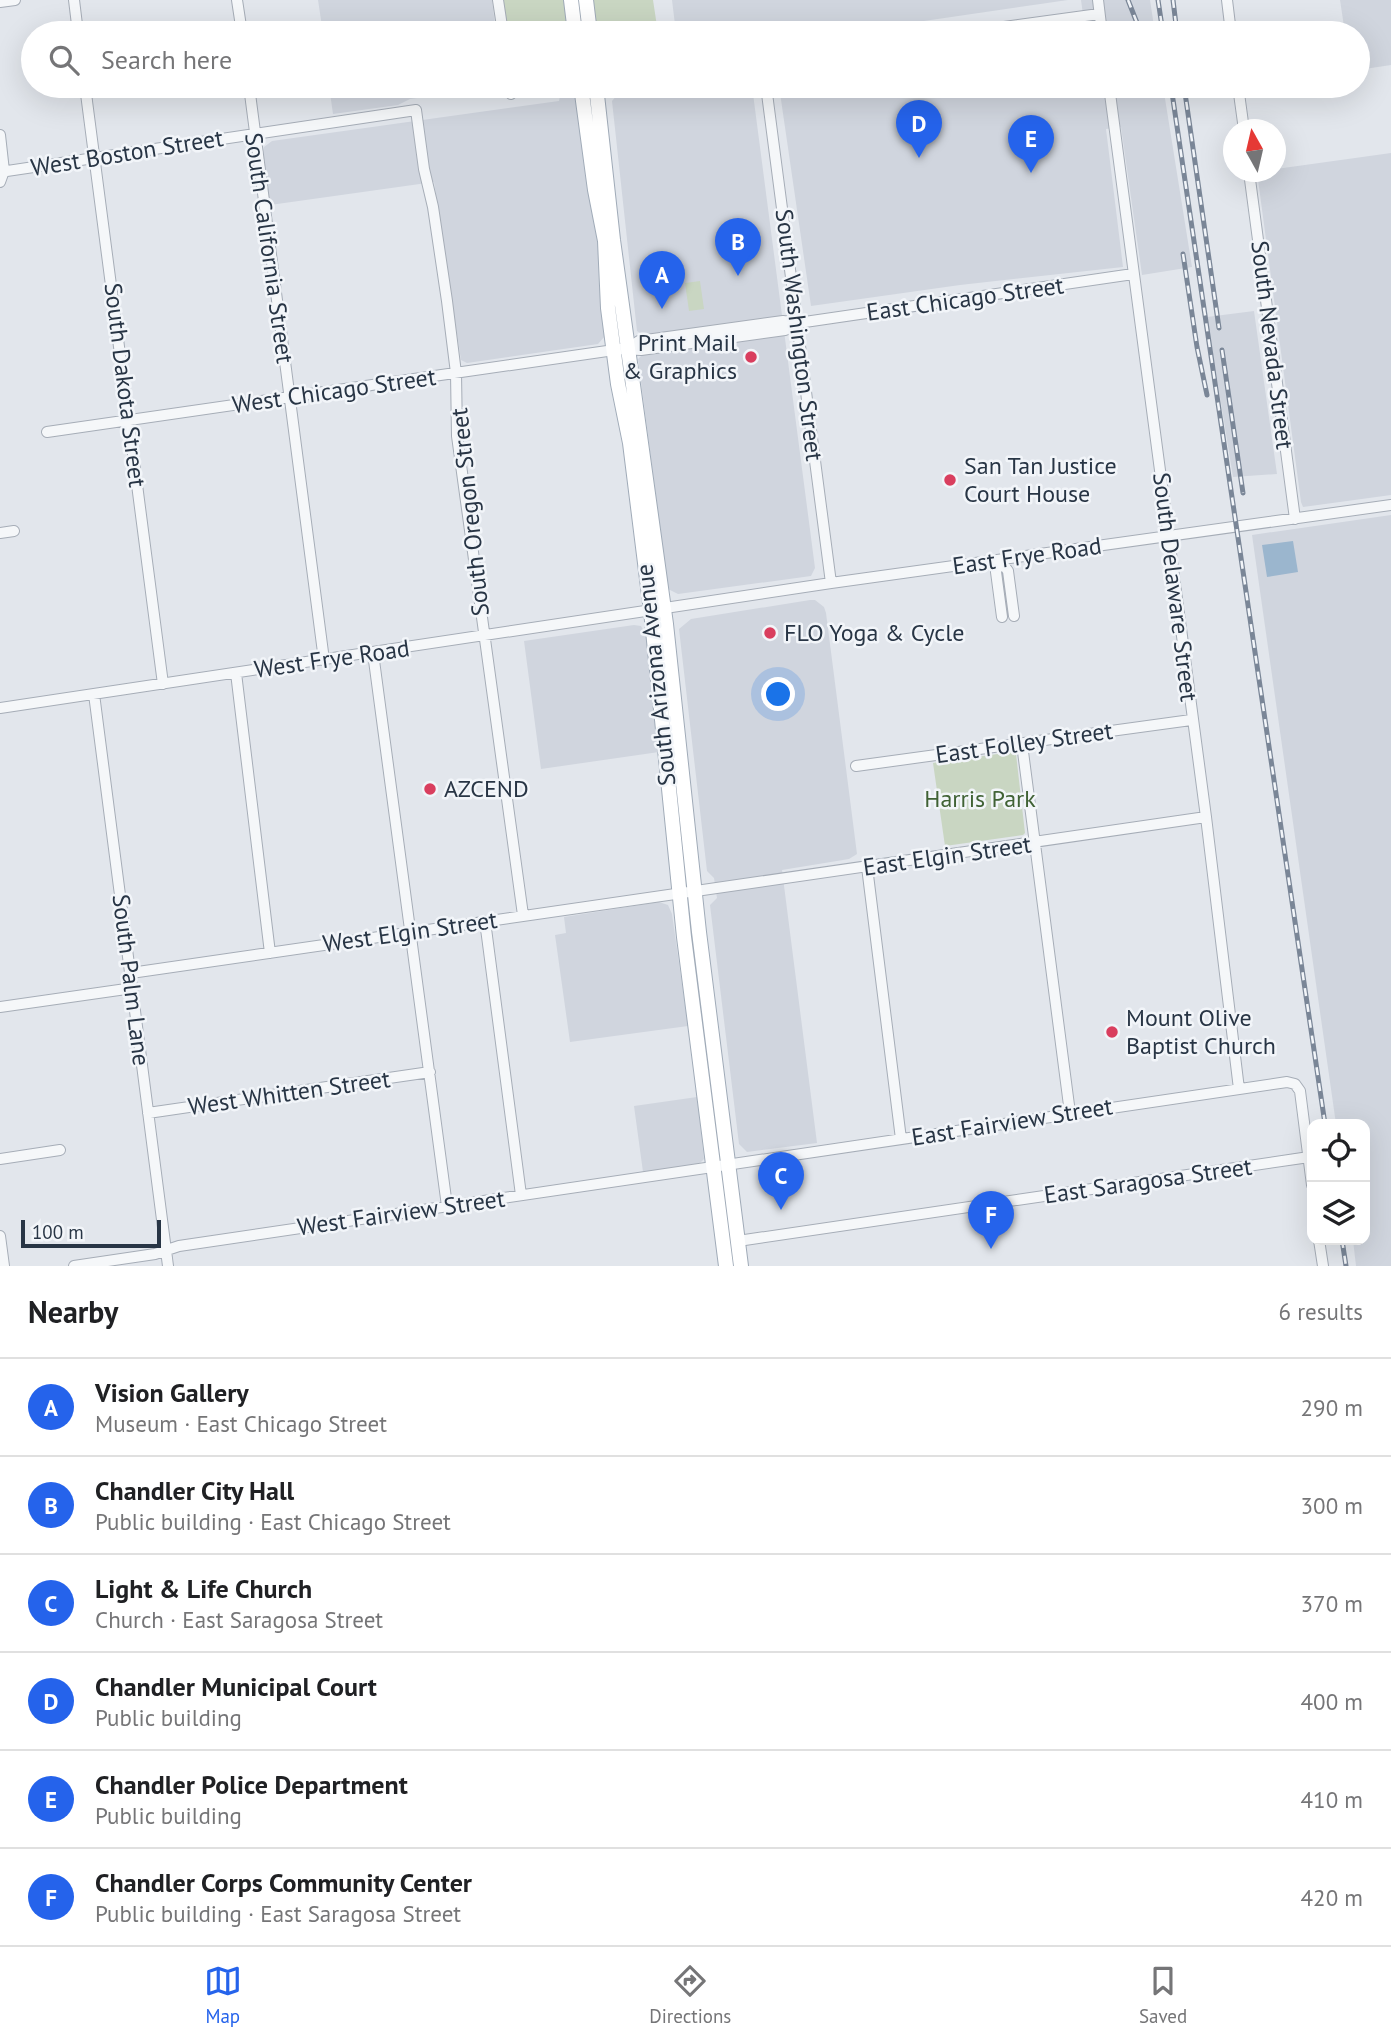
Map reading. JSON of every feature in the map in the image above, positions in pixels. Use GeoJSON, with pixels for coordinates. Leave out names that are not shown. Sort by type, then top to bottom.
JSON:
{"type":"FeatureCollection","features":[{"type":"Feature","properties":{"kind":"main road"},"geometry":{"type":"LineString","coordinates":[[571,0],[574,21]]}},
{"type":"Feature","properties":{"kind":"main road"},"geometry":{"type":"LineString","coordinates":[[586,0],[589,21]]}},
{"type":"Feature","properties":{"kind":"main road","name":"South Arizona Avenue"},"geometry":{"type":"LineString","coordinates":[[583,98],[605,241],[606,291],[621,350]]}},
{"type":"Feature","properties":{"kind":"main road","name":"South Arizona Avenue"},"geometry":{"type":"LineString","coordinates":[[597,98],[621,350],[657,610],[713,1166],[726,1266]]}},
{"type":"Feature","properties":{"kind":"main road","name":"South Arizona Avenue"},"geometry":{"type":"LineString","coordinates":[[687,892],[741,1266]]}},
{"type":"Feature","properties":{"kind":"street"},"geometry":{"type":"LineString","coordinates":[[0,2],[15,0]]}},
{"type":"Feature","properties":{"kind":"street"},"geometry":{"type":"LineString","coordinates":[[74,0],[77,21]]}},
{"type":"Feature","properties":{"kind":"street"},"geometry":{"type":"LineString","coordinates":[[237,0],[240,21]]}},
{"type":"Feature","properties":{"kind":"street"},"geometry":{"type":"LineString","coordinates":[[498,0],[501,21]]}},
{"type":"Feature","properties":{"kind":"street"},"geometry":{"type":"LineString","coordinates":[[1098,0],[1101,21]]}},
{"type":"Feature","properties":{"kind":"street"},"geometry":{"type":"LineString","coordinates":[[1227,0],[1230,21]]}},
{"type":"Feature","properties":{"kind":"street"},"geometry":{"type":"LineString","coordinates":[[1048,21],[1100,14]]}},
{"type":"Feature","properties":{"kind":"street","name":"South Dakota Street"},"geometry":{"type":"LineString","coordinates":[[87,98],[163,684]]}},
{"type":"Feature","properties":{"kind":"street","name":"South California Street"},"geometry":{"type":"LineString","coordinates":[[250,98],[324,660]]}},
{"type":"Feature","properties":{"kind":"street","name":"South Washington Street"},"geometry":{"type":"LineString","coordinates":[[768,98],[831,583]]}},
{"type":"Feature","properties":{"kind":"street","name":"South Delaware Street"},"geometry":{"type":"LineString","coordinates":[[1111,98],[1191,720],[1206,817],[1239,1089]]}},
{"type":"Feature","properties":{"kind":"street"},"geometry":{"type":"LineString","coordinates":[[1240,98],[1242,119]]}},
{"type":"Feature","properties":{"kind":"street","name":"West Boston Street"},"geometry":{"type":"LineString","coordinates":[[1,175],[416,110]]}},
{"type":"Feature","properties":{"kind":"street","name":"South Oregon Street"},"geometry":{"type":"LineString","coordinates":[[416,110],[441,259],[456,373],[457,436],[523,915]]}},
{"type":"Feature","properties":{"kind":"street"},"geometry":{"type":"LineString","coordinates":[[0,135],[1,175]]}},
{"type":"Feature","properties":{"kind":"street","name":"South Nevada Street"},"geometry":{"type":"LineString","coordinates":[[1250,182],[1295,519]]}},
{"type":"Feature","properties":{"kind":"street","name":"East Chicago Street"},"geometry":{"type":"LineString","coordinates":[[621,350],[641,350],[785,330],[798,323],[1133,274]]}},
{"type":"Feature","properties":{"kind":"street","name":"West Chicago Street"},"geometry":{"type":"LineString","coordinates":[[47,432],[621,350]]}},
{"type":"Feature","properties":{"kind":"street","name":"East Frye Road"},"geometry":{"type":"LineString","coordinates":[[657,610],[1391,505]]}},
{"type":"Feature","properties":{"kind":"street"},"geometry":{"type":"LineString","coordinates":[[0,533],[15,531]]}},
{"type":"Feature","properties":{"kind":"street"},"geometry":{"type":"LineString","coordinates":[[1000,560],[1008,571],[1008,616]]}},
{"type":"Feature","properties":{"kind":"street","name":"West Frye Road"},"geometry":{"type":"LineString","coordinates":[[0,708],[657,610]]}},
{"type":"Feature","properties":{"kind":"street"},"geometry":{"type":"LineString","coordinates":[[373,653],[447,1206]]}},
{"type":"Feature","properties":{"kind":"street"},"geometry":{"type":"LineString","coordinates":[[236,673],[270,953]]}},
{"type":"Feature","properties":{"kind":"street","name":"South Palm Lane"},"geometry":{"type":"LineString","coordinates":[[94,694],[168,1266]]}},
{"type":"Feature","properties":{"kind":"street","name":"East Folley Street"},"geometry":{"type":"LineString","coordinates":[[856,766],[1191,720]]}},
{"type":"Feature","properties":{"kind":"street"},"geometry":{"type":"LineString","coordinates":[[1022,744],[1070,1113]]}},
{"type":"Feature","properties":{"kind":"street","name":"East Elgin Street"},"geometry":{"type":"LineString","coordinates":[[687,892],[1206,817]]}},
{"type":"Feature","properties":{"kind":"street"},"geometry":{"type":"LineString","coordinates":[[867,867],[901,1139]]}},
{"type":"Feature","properties":{"kind":"street","name":"West Elgin Street"},"geometry":{"type":"LineString","coordinates":[[131,973],[687,892]]}},
{"type":"Feature","properties":{"kind":"street"},"geometry":{"type":"LineString","coordinates":[[485,921],[521,1195]]}},
{"type":"Feature","properties":{"kind":"street"},"geometry":{"type":"LineString","coordinates":[[0,1007],[133,988]]}},
{"type":"Feature","properties":{"kind":"street","name":"West Whitten Street"},"geometry":{"type":"LineString","coordinates":[[148,1113],[430,1072]]}},
{"type":"Feature","properties":{"kind":"street","name":"East Fairview Street"},"geometry":{"type":"LineString","coordinates":[[728,1164],[1287,1082],[1295,1084],[1300,1091],[1307,1142]]}},
{"type":"Feature","properties":{"kind":"street"},"geometry":{"type":"LineString","coordinates":[[0,1159],[60,1150]]}},
{"type":"Feature","properties":{"kind":"street","name":"East Saragosa Street"},"geometry":{"type":"LineString","coordinates":[[738,1241],[1307,1157]]}},
{"type":"Feature","properties":{"kind":"street","name":"West Fairview Street"},"geometry":{"type":"LineString","coordinates":[[74,1266],[179,1246],[728,1164]]}},
{"type":"Feature","properties":{"kind":"street"},"geometry":{"type":"LineString","coordinates":[[0,1236],[4,1266]]}},
{"type":"Feature","properties":{"kind":"street"},"geometry":{"type":"LineString","coordinates":[[1321,1245],[1323,1266]]}},
{"type":"Feature","properties":{"kind":"shaded area"},"geometry":{"type":"Polygon","coordinates":[[[318,0],[492,0],[495,21],[321,21],[318,0]]]}},
{"type":"Feature","properties":{"kind":"shaded area"},"geometry":{"type":"Polygon","coordinates":[[[672,0],[1068,0],[924,21],[675,21],[672,0]]]}},
{"type":"Feature","properties":{"kind":"shaded area"},"geometry":{"type":"Polygon","coordinates":[[[1081,0],[1150,0],[1153,21],[1084,21],[1081,0]]]}},
{"type":"Feature","properties":{"kind":"shaded area"},"geometry":{"type":"Polygon","coordinates":[[[1340,0],[1391,0],[1391,65],[1370,68],[1370,21],[1343,21],[1340,0]]]}},
{"type":"Feature","properties":{"kind":"shaded area"},"geometry":{"type":"Polygon","coordinates":[[[331,98],[417,98],[398,105],[333,114],[331,98]]]}},
{"type":"Feature","properties":{"kind":"shaded area"},"geometry":{"type":"Polygon","coordinates":[[[560,98],[574,98],[577,101],[598,237],[599,284],[605,336],[598,344],[467,363],[461,360],[434,182],[270,205],[263,152],[264,147],[272,141],[559,101],[560,98]]]}},
{"type":"Feature","properties":{"kind":"shaded area"},"geometry":{"type":"Polygon","coordinates":[[[614,98],[754,98],[815,568],[811,576],[678,594],[668,589],[638,359],[645,352],[643,335],[637,331],[612,101],[614,98]]]}},
{"type":"Feature","properties":{"kind":"shaded area"},"geometry":{"type":"Polygon","coordinates":[[[781,98],[1165,98],[1192,267],[1142,275],[1121,127],[1106,129],[1123,267],[960,285],[811,306],[781,98]]]}},
{"type":"Feature","properties":{"kind":"shaded area"},"geometry":{"type":"Polygon","coordinates":[[[1391,153],[1391,495],[1303,507],[1301,502],[1258,182],[1286,182],[1286,168],[1391,153]]]}},
{"type":"Feature","properties":{"kind":"shaded area"},"geometry":{"type":"Polygon","coordinates":[[[1254,311],[1277,474],[1233,477],[1207,317],[1254,311]]]}},
{"type":"Feature","properties":{"kind":"shaded area"},"geometry":{"type":"Polygon","coordinates":[[[1391,515],[1391,1266],[1356,1266],[1354,1245],[1370,1245],[1370,1119],[1335,1119],[1252,535],[1391,515]]]}},
{"type":"Feature","properties":{"kind":"shaded area"},"geometry":{"type":"Polygon","coordinates":[[[815,600],[824,607],[826,613],[857,854],[849,859],[782,870],[817,1143],[747,1152],[739,1144],[710,905],[717,898],[714,878],[707,871],[679,629],[691,619],[815,600]]]}},
{"type":"Feature","properties":{"kind":"shaded area"},"geometry":{"type":"Polygon","coordinates":[[[641,626],[646,635],[659,752],[541,769],[524,641],[641,626]]]}},
{"type":"Feature","properties":{"kind":"shaded area"},"geometry":{"type":"Polygon","coordinates":[[[659,902],[668,905],[672,914],[688,1026],[570,1042],[555,935],[566,933],[564,917],[659,902]]]}},
{"type":"Feature","properties":{"kind":"shaded area"},"geometry":{"type":"Polygon","coordinates":[[[697,1097],[704,1159],[699,1164],[643,1172],[634,1106],[697,1097]]]}},
{"type":"Feature","properties":{"kind":"green space"},"geometry":{"type":"Polygon","coordinates":[[[503,0],[653,0],[656,21],[506,21],[503,0]]]}},
{"type":"Feature","properties":{"kind":"green space"},"geometry":{"type":"Polygon","coordinates":[[[700,281],[704,309],[689,311],[685,283],[700,281]]]}},
{"type":"Feature","properties":{"kind":"green space","name":"Harris Park"},"geometry":{"type":"Polygon","coordinates":[[[1012,752],[1016,754],[1025,833],[945,846],[933,763],[1012,752]]]}},
{"type":"Feature","properties":{"kind":"water"},"geometry":{"type":"Polygon","coordinates":[[[1293,541],[1298,572],[1267,577],[1262,545],[1293,541]]]}},
{"type":"Feature","properties":{"kind":"railway"},"geometry":{"type":"LineString","coordinates":[[1128,0],[1136,21]]}},
{"type":"Feature","properties":{"kind":"railway"},"geometry":{"type":"LineString","coordinates":[[1158,0],[1161,21]]}},
{"type":"Feature","properties":{"kind":"railway"},"geometry":{"type":"LineString","coordinates":[[1173,0],[1176,21]]}},
{"type":"Feature","properties":{"kind":"railway"},"geometry":{"type":"LineString","coordinates":[[1173,98],[1324,1119]]}},
{"type":"Feature","properties":{"kind":"railway"},"geometry":{"type":"LineString","coordinates":[[1186,98],[1219,328]]}},
{"type":"Feature","properties":{"kind":"railway"},"geometry":{"type":"LineString","coordinates":[[1183,254],[1207,395]]}},
{"type":"Feature","properties":{"kind":"railway"},"geometry":{"type":"LineString","coordinates":[[1222,350],[1243,493]]}},
{"type":"Feature","properties":{"kind":"railway"},"geometry":{"type":"LineString","coordinates":[[1343,1245],[1346,1266]]}},
{"type":"Feature","properties":{"kind":"place","name":"Chandler Municipal Court"},"geometry":{"type":"Point","coordinates":[919,158]}},
{"type":"Feature","properties":{"kind":"place","name":"Chandler Police Department"},"geometry":{"type":"Point","coordinates":[1031,173]}},
{"type":"Feature","properties":{"kind":"place","name":"Chandler City Hall"},"geometry":{"type":"Point","coordinates":[738,276]}},
{"type":"Feature","properties":{"kind":"place","name":"Vision Gallery"},"geometry":{"type":"Point","coordinates":[662,309]}},
{"type":"Feature","properties":{"kind":"place","name":"Print Mail & Graphics"},"geometry":{"type":"Point","coordinates":[751,357]}},
{"type":"Feature","properties":{"kind":"place","name":"San Tan Justice Court House"},"geometry":{"type":"Point","coordinates":[950,480]}},
{"type":"Feature","properties":{"kind":"place","name":"FLO Yoga & Cycle"},"geometry":{"type":"Point","coordinates":[770,633]}},
{"type":"Feature","properties":{"kind":"place","name":"AZCEND"},"geometry":{"type":"Point","coordinates":[430,789]}},
{"type":"Feature","properties":{"kind":"place","name":"Mount Olive Baptist Church"},"geometry":{"type":"Point","coordinates":[1112,1032]}},
{"type":"Feature","properties":{"kind":"place","name":"Light & Life Church"},"geometry":{"type":"Point","coordinates":[781,1210]}},
{"type":"Feature","properties":{"kind":"place","name":"Chandler Corps Community Center"},"geometry":{"type":"Point","coordinates":[991,1249]}}]}
